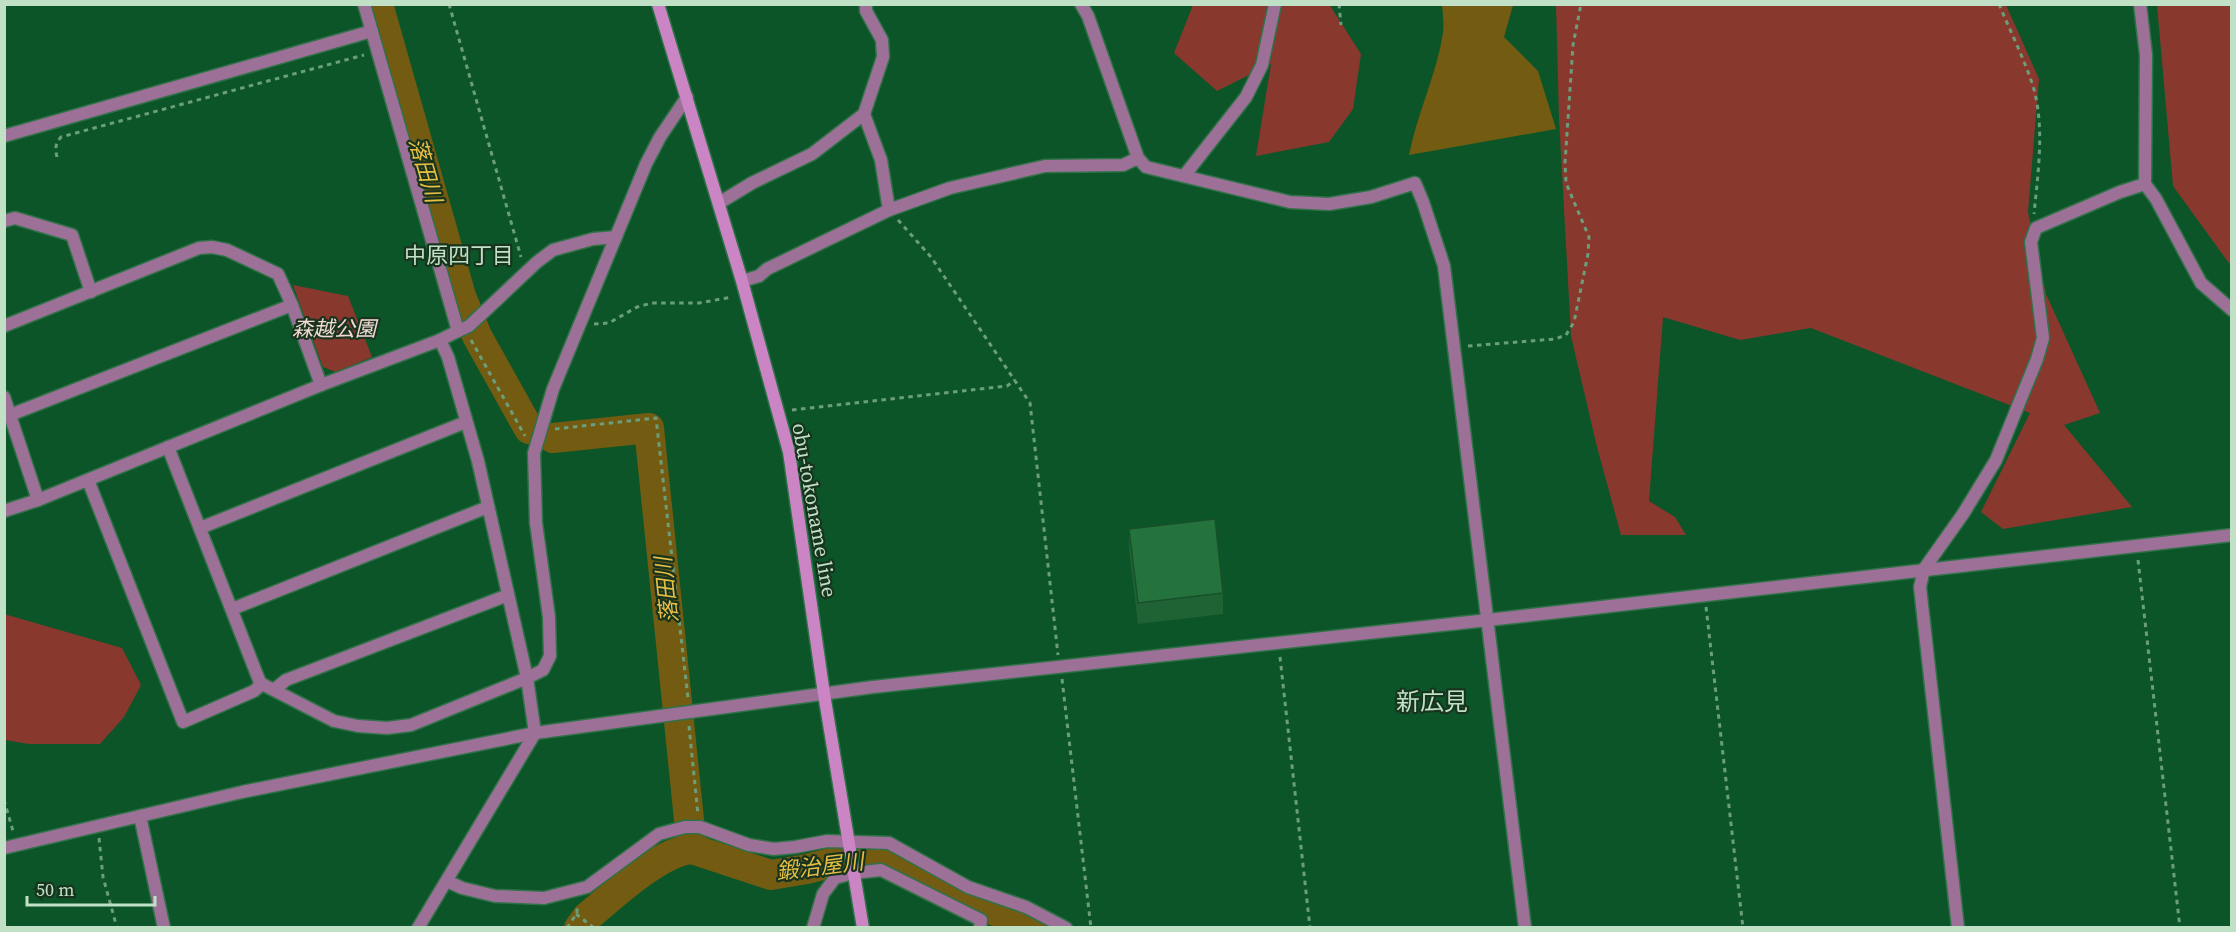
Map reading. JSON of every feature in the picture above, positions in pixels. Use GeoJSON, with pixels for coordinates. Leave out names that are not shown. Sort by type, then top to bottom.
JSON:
{"type":"FeatureCollection","features":[{"type":"Feature","properties":{"kind":"main road","name":"obu-tokoname line"},"geometry":{"type":"LineString","coordinates":[[658,4],[744,287],[789,452],[824,694],[863,927]]}},
{"type":"Feature","properties":{"kind":"street"},"geometry":{"type":"LineString","coordinates":[[364,4],[461,329]]}},
{"type":"Feature","properties":{"kind":"street"},"geometry":{"type":"LineString","coordinates":[[718,203],[812,154],[864,114],[883,57],[882,40],[866,11],[866,4]]}},
{"type":"Feature","properties":{"kind":"street"},"geometry":{"type":"LineString","coordinates":[[1081,4],[1088,16],[1138,158],[1146,167],[1290,202],[1329,204],[1371,197],[1415,183],[1444,266],[1525,927]]}},
{"type":"Feature","properties":{"kind":"street"},"geometry":{"type":"LineString","coordinates":[[1184,176],[1246,97],[1262,65],[1275,4]]}},
{"type":"Feature","properties":{"kind":"street"},"geometry":{"type":"LineString","coordinates":[[2140,4],[2146,55],[2145,184],[2156,199],[2201,283],[2232,309]]}},
{"type":"Feature","properties":{"kind":"street"},"geometry":{"type":"LineString","coordinates":[[4,136],[372,31]]}},
{"type":"Feature","properties":{"kind":"street"},"geometry":{"type":"LineString","coordinates":[[168,447],[262,684],[333,721],[387,728],[411,725],[543,670],[550,656],[549,617],[536,523],[534,453],[536,445],[553,389],[616,237],[660,137],[687,97]]}},
{"type":"Feature","properties":{"kind":"street"},"geometry":{"type":"LineString","coordinates":[[864,114],[881,160],[889,210]]}},
{"type":"Feature","properties":{"kind":"street"},"geometry":{"type":"LineString","coordinates":[[744,287],[767,269],[889,210],[950,188],[1044,166],[1124,165],[1138,158]]}},
{"type":"Feature","properties":{"kind":"street"},"geometry":{"type":"LineString","coordinates":[[1958,927],[1920,587],[1924,569],[1963,514],[1996,460],[2037,359],[2043,338],[2031,242],[2036,228],[2120,192],[2145,184]]}},
{"type":"Feature","properties":{"kind":"street"},"geometry":{"type":"LineString","coordinates":[[4,221],[15,218],[72,235],[91,292]]}},
{"type":"Feature","properties":{"kind":"street"},"geometry":{"type":"LineString","coordinates":[[4,511],[38,500],[321,385],[440,340],[461,329],[553,250],[593,239],[616,237]]}},
{"type":"Feature","properties":{"kind":"street"},"geometry":{"type":"LineString","coordinates":[[4,326],[199,248],[212,247],[226,250],[278,274],[292,305],[321,385]]}},
{"type":"Feature","properties":{"kind":"street"},"geometry":{"type":"LineString","coordinates":[[10,415],[292,305]]}},
{"type":"Feature","properties":{"kind":"street"},"geometry":{"type":"LineString","coordinates":[[418,927],[535,733],[527,678],[478,461],[440,340]]}},
{"type":"Feature","properties":{"kind":"street"},"geometry":{"type":"LineString","coordinates":[[4,397],[38,500]]}},
{"type":"Feature","properties":{"kind":"street"},"geometry":{"type":"LineString","coordinates":[[200,528],[466,422]]}},
{"type":"Feature","properties":{"kind":"street"},"geometry":{"type":"LineString","coordinates":[[88,480],[183,722],[255,691],[262,684]]}},
{"type":"Feature","properties":{"kind":"street"},"geometry":{"type":"LineString","coordinates":[[232,609],[488,507]]}},
{"type":"Feature","properties":{"kind":"street"},"geometry":{"type":"LineString","coordinates":[[11,846],[242,792],[535,733],[824,694],[2232,535]]}},
{"type":"Feature","properties":{"kind":"street"},"geometry":{"type":"LineString","coordinates":[[275,689],[286,680],[508,595]]}},
{"type":"Feature","properties":{"kind":"street"},"geometry":{"type":"LineString","coordinates":[[140,816],[164,927]]}},
{"type":"Feature","properties":{"kind":"street"},"geometry":{"type":"LineString","coordinates":[[447,881],[462,888],[495,896],[544,898],[587,887],[659,834],[685,827],[700,827],[749,845],[774,849],[795,848],[827,841],[850,846],[889,843],[968,887],[1026,907],[1066,927]]}},
{"type":"Feature","properties":{"kind":"street"},"geometry":{"type":"LineString","coordinates":[[813,927],[823,894],[836,878],[853,870],[881,870],[981,920],[980,927]]}},
{"type":"Feature","properties":{"kind":"path"},"geometry":{"type":"LineString","coordinates":[[448,4],[525,273]]}},
{"type":"Feature","properties":{"kind":"path"},"geometry":{"type":"LineString","coordinates":[[1339,4],[1341,25]]}},
{"type":"Feature","properties":{"kind":"path"},"geometry":{"type":"LineString","coordinates":[[1455,347],[1555,339],[1566,335],[1574,322],[1588,254],[1589,237],[1566,183],[1565,163],[1573,45],[1581,4]]}},
{"type":"Feature","properties":{"kind":"path"},"geometry":{"type":"LineString","coordinates":[[1999,4],[2033,86],[2038,113],[2040,143],[2034,216],[2036,228]]}},
{"type":"Feature","properties":{"kind":"path"},"geometry":{"type":"LineString","coordinates":[[57,157],[55,148],[61,137],[377,51]]}},
{"type":"Feature","properties":{"kind":"path"},"geometry":{"type":"LineString","coordinates":[[889,210],[931,257],[1030,403],[1091,927]]}},
{"type":"Feature","properties":{"kind":"path"},"geometry":{"type":"LineString","coordinates":[[580,324],[609,323],[637,307],[652,303],[699,303],[744,287]]}},
{"type":"Feature","properties":{"kind":"path"},"geometry":{"type":"LineString","coordinates":[[461,329],[503,394],[524,435],[536,445]]}},
{"type":"Feature","properties":{"kind":"path"},"geometry":{"type":"LineString","coordinates":[[779,414],[1007,386],[1015,380]]}},
{"type":"Feature","properties":{"kind":"path"},"geometry":{"type":"LineString","coordinates":[[542,426],[556,429],[656,418],[700,827]]}},
{"type":"Feature","properties":{"kind":"path"},"geometry":{"type":"LineString","coordinates":[[2136,546],[2180,927]]}},
{"type":"Feature","properties":{"kind":"path"},"geometry":{"type":"LineString","coordinates":[[1704,595],[1743,927]]}},
{"type":"Feature","properties":{"kind":"path"},"geometry":{"type":"LineString","coordinates":[[1278,644],[1310,927]]}},
{"type":"Feature","properties":{"kind":"path"},"geometry":{"type":"LineString","coordinates":[[4,800],[11,846]]}},
{"type":"Feature","properties":{"kind":"path"},"geometry":{"type":"LineString","coordinates":[[97,826],[103,878],[117,927]]}},
{"type":"Feature","properties":{"kind":"path"},"geometry":{"type":"LineString","coordinates":[[567,927],[576,914],[576,891]]}},
{"type":"Feature","properties":{"kind":"path"},"geometry":{"type":"LineString","coordinates":[[576,914],[594,927]]}},
{"type":"Feature","properties":{"kind":"green space"},"geometry":{"type":"Polygon","coordinates":[[[1329,4],[1361,54],[1353,109],[1329,142],[1256,156],[1271,64],[1217,91],[1174,53],[1193,5],[1329,4]]]}},
{"type":"Feature","properties":{"kind":"green space"},"geometry":{"type":"Polygon","coordinates":[[[1556,4],[2006,5],[2039,79],[2028,212],[2046,294],[2100,413],[2064,425],[2132,507],[2003,529],[1981,512],[2030,413],[1811,328],[1740,340],[1663,317],[1649,501],[1675,517],[1686,535],[1621,535],[1597,447],[1571,336],[1559,118],[1556,4]]]}},
{"type":"Feature","properties":{"kind":"green space"},"geometry":{"type":"Polygon","coordinates":[[[2157,5],[2231,5],[2231,266],[2173,186],[2157,5]]]}},
{"type":"Feature","properties":{"kind":"green space","name":"森越公園"},"geometry":{"type":"Polygon","coordinates":[[[293,285],[348,296],[372,357],[336,372],[323,367],[293,285]]]}},
{"type":"Feature","properties":{"kind":"green space"},"geometry":{"type":"Polygon","coordinates":[[[4,614],[122,648],[141,685],[124,717],[100,744],[29,744],[5,740],[4,614]]]}},
{"type":"Feature","properties":{"kind":"shaded area"},"geometry":{"type":"Polygon","coordinates":[[[1442,5],[1513,5],[1504,37],[1538,71],[1556,129],[1409,155],[1440,48],[1443,30],[1442,5]]]}},
{"type":"Feature","properties":{"kind":"building"},"geometry":{"type":"Polygon","coordinates":[[[1215,519],[1223,593],[1138,603],[1129,529],[1215,519]]]}},
{"type":"Feature","properties":{"kind":"waterway","name":"落田川"},"geometry":{"type":"LineString","coordinates":[[378,4],[461,296],[477,336],[529,429]]}},
{"type":"Feature","properties":{"kind":"waterway","name":"落田川"},"geometry":{"type":"LineString","coordinates":[[553,438],[649,428],[692,849]]}},
{"type":"Feature","properties":{"kind":"waterway","name":"鍛治屋川"},"geometry":{"type":"LineString","coordinates":[[579,928],[587,917],[651,866],[679,852],[692,849],[771,875],[842,860],[894,859],[977,904],[1040,928]]}},
{"type":"Feature","properties":{"kind":"district","name":"中原四丁目"},"geometry":{"type":"Point","coordinates":[459,255]}},
{"type":"Feature","properties":{"kind":"district","name":"新広見"},"geometry":{"type":"Point","coordinates":[1432,701]}}]}
